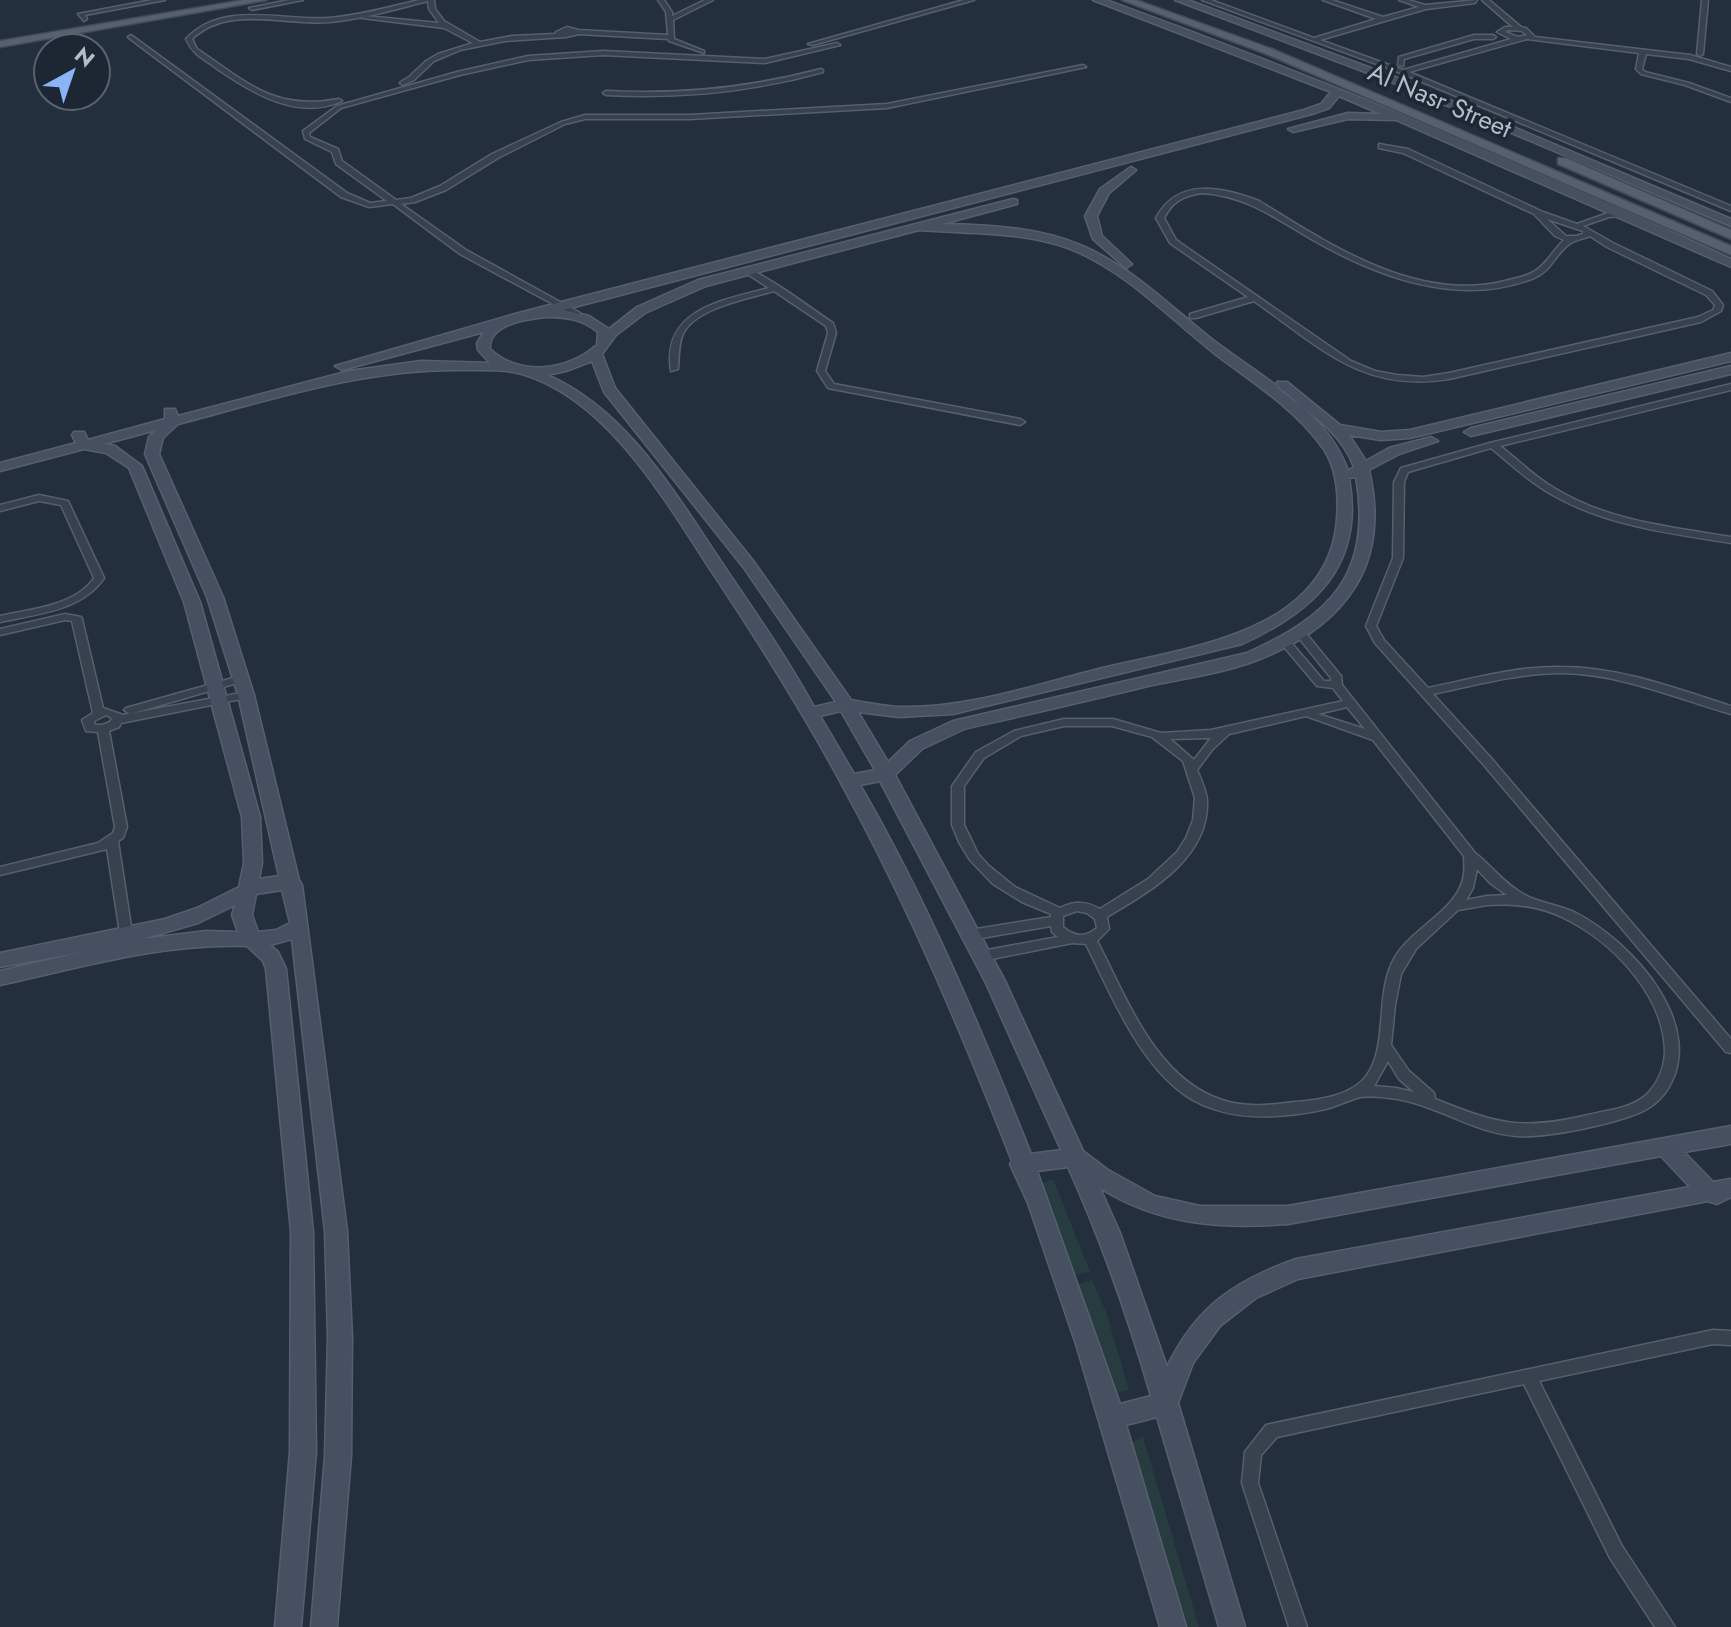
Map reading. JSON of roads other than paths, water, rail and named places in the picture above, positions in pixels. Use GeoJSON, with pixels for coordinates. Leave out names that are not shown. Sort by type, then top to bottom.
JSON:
{"type":"FeatureCollection","features":[{"type":"Feature","properties":{"kind":"main road"},"geometry":{"type":"LineString","coordinates":[[0,33],[200,0]]}},
{"type":"Feature","properties":{"kind":"main road"},"geometry":{"type":"LineString","coordinates":[[0,44],[262,0]]}},
{"type":"Feature","properties":{"kind":"main road","name":"Al Nasr Street"},"geometry":{"type":"LineString","coordinates":[[1127,0],[1268,51],[1731,251]]}},
{"type":"Feature","properties":{"kind":"main road","name":"Al Nasr Street"},"geometry":{"type":"LineString","coordinates":[[1155,0],[1285,47],[1731,235]]}},
{"type":"Feature","properties":{"kind":"main road"},"geometry":{"type":"LineString","coordinates":[[1426,129],[1441,125]]}},
{"type":"Feature","properties":{"kind":"street"},"geometry":{"type":"LineString","coordinates":[[84,19],[81,14],[162,0]]}},
{"type":"Feature","properties":{"kind":"street"},"geometry":{"type":"LineString","coordinates":[[252,8],[300,0]]}},
{"type":"Feature","properties":{"kind":"street"},"geometry":{"type":"LineString","coordinates":[[480,44],[446,26],[433,13],[428,0],[350,17],[305,21],[235,18],[202,28],[191,35],[188,43],[275,101],[302,107],[326,105],[403,83],[437,57],[480,44],[560,34],[567,29],[576,34],[670,37]]}},
{"type":"Feature","properties":{"kind":"street"},"geometry":{"type":"LineString","coordinates":[[661,0],[671,19],[670,37],[674,43],[693,51],[764,55],[971,0]]}},
{"type":"Feature","properties":{"kind":"street"},"geometry":{"type":"LineString","coordinates":[[671,19],[710,0]]}},
{"type":"Feature","properties":{"kind":"street"},"geometry":{"type":"LineString","coordinates":[[1098,0],[1223,44],[1605,205],[1731,263]]}},
{"type":"Feature","properties":{"kind":"street"},"geometry":{"type":"LineString","coordinates":[[1180,0],[1381,74],[1731,223]]}},
{"type":"Feature","properties":{"kind":"street"},"geometry":{"type":"LineString","coordinates":[[1205,0],[1399,68],[1731,209]]}},
{"type":"Feature","properties":{"kind":"street"},"geometry":{"type":"LineString","coordinates":[[1316,39],[1329,35],[1348,37],[1390,24],[1326,0]]}},
{"type":"Feature","properties":{"kind":"street"},"geometry":{"type":"LineString","coordinates":[[1402,0],[1425,7]]}},
{"type":"Feature","properties":{"kind":"street"},"geometry":{"type":"LineString","coordinates":[[1486,1],[1497,0]]}},
{"type":"Feature","properties":{"kind":"street"},"geometry":{"type":"LineString","coordinates":[[1700,54],[1705,0]]}},
{"type":"Feature","properties":{"kind":"street"},"geometry":{"type":"LineString","coordinates":[[1383,19],[1425,7],[1474,1],[1499,33],[1517,39]]}},
{"type":"Feature","properties":{"kind":"street"},"geometry":{"type":"LineString","coordinates":[[1486,1],[1529,35],[1700,58],[1731,66]]}},
{"type":"Feature","properties":{"kind":"street"},"geometry":{"type":"LineString","coordinates":[[350,17],[446,26]]}},
{"type":"Feature","properties":{"kind":"street"},"geometry":{"type":"LineString","coordinates":[[1399,68],[1401,58],[1474,37],[1520,29]]}},
{"type":"Feature","properties":{"kind":"street"},"geometry":{"type":"LineString","coordinates":[[1399,68],[1499,33]]}},
{"type":"Feature","properties":{"kind":"street"},"geometry":{"type":"LineString","coordinates":[[560,34],[565,48],[571,49],[577,47],[576,34]]}},
{"type":"Feature","properties":{"kind":"street"},"geometry":{"type":"LineString","coordinates":[[1399,68],[1431,63],[1529,35],[1700,54],[1731,66]]}},
{"type":"Feature","properties":{"kind":"street"},"geometry":{"type":"LineString","coordinates":[[131,37],[351,199],[369,205],[396,204],[443,188],[495,156],[577,119],[690,117],[746,111],[897,105],[1043,72],[1083,67]]}},
{"type":"Feature","properties":{"kind":"street"},"geometry":{"type":"LineString","coordinates":[[837,45],[765,61],[603,53],[528,58],[447,76],[339,107],[306,130],[305,137],[335,151],[339,162],[463,252],[604,331],[599,350],[609,389],[749,565],[846,705],[982,956],[1075,1157],[1140,1317],[1232,1627]]}},
{"type":"Feature","properties":{"kind":"street"},"geometry":{"type":"LineString","coordinates":[[1643,51],[1639,69],[1643,73],[1690,84],[1731,100]]}},
{"type":"Feature","properties":{"kind":"street"},"geometry":{"type":"LineString","coordinates":[[1420,59],[1431,63]]}},
{"type":"Feature","properties":{"kind":"street"},"geometry":{"type":"LineString","coordinates":[[606,93],[666,96],[723,93],[770,86],[821,71]]}},
{"type":"Feature","properties":{"kind":"street"},"geometry":{"type":"LineString","coordinates":[[1325,106],[1337,92]]}},
{"type":"Feature","properties":{"kind":"street"},"geometry":{"type":"LineString","coordinates":[[723,93],[746,111]]}},
{"type":"Feature","properties":{"kind":"street"},"geometry":{"type":"LineString","coordinates":[[324,1627],[338,1456],[339,1307],[336,1231],[300,926],[293,885],[243,687],[215,597],[152,454],[156,437],[172,417],[532,314],[1325,106],[1343,109],[1348,116]]}},
{"type":"Feature","properties":{"kind":"street"},"geometry":{"type":"LineString","coordinates":[[0,456],[384,369],[421,365],[517,369],[572,366],[599,350],[625,321],[660,300],[702,283],[1348,116],[1396,117]]}},
{"type":"Feature","properties":{"kind":"street"},"geometry":{"type":"LineString","coordinates":[[1382,146],[1405,151],[1532,210],[1578,225],[1610,245],[1709,293],[1719,305],[1717,311],[1701,319],[1464,373],[1411,380],[1377,375],[1348,363],[1165,234],[1160,218],[1167,204],[1197,191],[1235,195],[1256,203],[1358,264],[1398,278],[1445,285],[1500,284],[1529,277],[1550,267],[1561,246],[1587,235],[1578,225]]}},
{"type":"Feature","properties":{"kind":"street"},"geometry":{"type":"LineString","coordinates":[[849,781],[886,774],[916,745],[959,725],[1215,667],[1285,642],[1338,604],[1360,571],[1369,537],[1362,471],[1355,453],[1336,428],[1110,251],[1093,230],[1093,206],[1104,191],[1131,170]]}},
{"type":"Feature","properties":{"kind":"street"},"geometry":{"type":"LineString","coordinates":[[1578,225],[1603,213],[1605,205]]}},
{"type":"Feature","properties":{"kind":"street"},"geometry":{"type":"LineString","coordinates":[[1532,210],[1550,226],[1561,246]]}},
{"type":"Feature","properties":{"kind":"street"},"geometry":{"type":"LineString","coordinates":[[1550,226],[1578,225],[1608,215],[1625,214]]}},
{"type":"Feature","properties":{"kind":"street"},"geometry":{"type":"LineString","coordinates":[[810,713],[846,705],[899,712],[953,709],[1236,641],[1262,630],[1305,602],[1332,570],[1344,536],[1345,488],[1335,456],[1316,430],[1137,286],[1092,255],[1063,243],[1026,234],[920,227]]}},
{"type":"Feature","properties":{"kind":"street"},"geometry":{"type":"LineString","coordinates":[[1555,234],[1610,245]]}},
{"type":"Feature","properties":{"kind":"street"},"geometry":{"type":"LineString","coordinates":[[749,271],[830,325],[832,333],[821,371],[831,386],[1020,422]]}},
{"type":"Feature","properties":{"kind":"street"},"geometry":{"type":"LineString","coordinates":[[674,369],[678,337],[688,323],[725,304],[777,288]]}},
{"type":"Feature","properties":{"kind":"street"},"geometry":{"type":"LineString","coordinates":[[1193,316],[1255,298]]}},
{"type":"Feature","properties":{"kind":"street"},"geometry":{"type":"LineString","coordinates":[[532,314],[577,315]]}},
{"type":"Feature","properties":{"kind":"street"},"geometry":{"type":"LineString","coordinates":[[505,322],[487,335],[484,350],[498,363],[554,380],[579,395],[616,430],[722,573],[849,781],[953,991],[1021,1164],[1144,1520],[1173,1627]]}},
{"type":"Feature","properties":{"kind":"street"},"geometry":{"type":"LineString","coordinates":[[1316,430],[1336,428],[1381,436],[1410,434],[1731,357]]}},
{"type":"Feature","properties":{"kind":"street"},"geometry":{"type":"LineString","coordinates":[[1341,474],[1362,471],[1394,451],[1731,370]]}},
{"type":"Feature","properties":{"kind":"street"},"geometry":{"type":"LineString","coordinates":[[1731,387],[1411,466],[1400,476],[1398,558],[1371,626],[1379,641],[1731,1048]]}},
{"type":"Feature","properties":{"kind":"street"},"geometry":{"type":"LineString","coordinates":[[1381,436],[1373,441],[1376,446],[1394,451]]}},
{"type":"Feature","properties":{"kind":"street"},"geometry":{"type":"LineString","coordinates":[[0,467],[81,440],[110,449],[135,466],[192,602],[251,817],[253,863],[242,915],[250,938],[262,946],[276,969],[302,1232],[303,1452],[288,1627]]}},
{"type":"Feature","properties":{"kind":"street"},"geometry":{"type":"LineString","coordinates":[[1493,445],[1554,492],[1593,511],[1640,525],[1731,540]]}},
{"type":"Feature","properties":{"kind":"street"},"geometry":{"type":"LineString","coordinates":[[0,508],[39,498],[65,503],[99,578],[96,585],[69,601],[0,619]]}},
{"type":"Feature","properties":{"kind":"street"},"geometry":{"type":"LineString","coordinates":[[0,632],[65,617],[77,619],[99,713]]}},
{"type":"Feature","properties":{"kind":"street"},"geometry":{"type":"LineString","coordinates":[[1300,633],[1338,680],[1336,685]]}},
{"type":"Feature","properties":{"kind":"street"},"geometry":{"type":"LineString","coordinates":[[1090,939],[1156,1062],[1188,1091],[1231,1109],[1255,1112],[1334,1102],[1357,1092],[1401,1092],[1492,1126],[1549,1130],[1635,1110],[1650,1099],[1669,1072],[1673,1056],[1669,1023],[1662,1006],[1621,951],[1606,937],[1569,915],[1524,900],[1494,880],[1470,855],[1336,685],[1321,684],[1285,642]]}},
{"type":"Feature","properties":{"kind":"street"},"geometry":{"type":"LineString","coordinates":[[1426,692],[1514,674],[1564,670],[1616,676],[1731,710]]}},
{"type":"Feature","properties":{"kind":"street"},"geometry":{"type":"LineString","coordinates":[[99,713],[116,717],[243,687]]}},
{"type":"Feature","properties":{"kind":"street"},"geometry":{"type":"LineString","coordinates":[[1057,916],[1018,896],[983,869],[968,848],[956,819],[957,788],[962,776],[980,754],[1007,737],[1064,722],[1113,722],[1159,736],[1227,730],[1350,703]]}},
{"type":"Feature","properties":{"kind":"street"},"geometry":{"type":"LineString","coordinates":[[99,713],[87,724],[103,729]]}},
{"type":"Feature","properties":{"kind":"street"},"geometry":{"type":"LineString","coordinates":[[1304,714],[1342,723],[1379,739]]}},
{"type":"Feature","properties":{"kind":"street"},"geometry":{"type":"LineString","coordinates":[[103,729],[116,717]]}},
{"type":"Feature","properties":{"kind":"street"},"geometry":{"type":"LineString","coordinates":[[103,729],[121,827],[112,841],[126,933]]}},
{"type":"Feature","properties":{"kind":"street"},"geometry":{"type":"LineString","coordinates":[[1195,767],[1208,747],[1227,730]]}},
{"type":"Feature","properties":{"kind":"street"},"geometry":{"type":"LineString","coordinates":[[1100,915],[1161,877],[1185,853],[1199,822],[1202,803],[1195,767],[1159,736]]}},
{"type":"Feature","properties":{"kind":"street"},"geometry":{"type":"LineString","coordinates":[[0,871],[112,841]]}},
{"type":"Feature","properties":{"kind":"street"},"geometry":{"type":"LineString","coordinates":[[1357,1092],[1377,1070],[1383,1043],[1387,994],[1399,962],[1421,934],[1457,906],[1471,882],[1470,855]]}},
{"type":"Feature","properties":{"kind":"street"},"geometry":{"type":"LineString","coordinates":[[0,960],[192,918],[270,882],[293,885]]}},
{"type":"Feature","properties":{"kind":"street"},"geometry":{"type":"LineString","coordinates":[[1457,906],[1490,899],[1524,900]]}},
{"type":"Feature","properties":{"kind":"street"},"geometry":{"type":"LineString","coordinates":[[970,935],[1057,916],[1070,906],[1083,906],[1100,915]]}},
{"type":"Feature","properties":{"kind":"street"},"geometry":{"type":"LineString","coordinates":[[982,956],[1070,939],[1090,939],[1103,929],[1100,915]]}},
{"type":"Feature","properties":{"kind":"street"},"geometry":{"type":"LineString","coordinates":[[1057,916],[1060,933],[1070,939]]}},
{"type":"Feature","properties":{"kind":"street"},"geometry":{"type":"LineString","coordinates":[[0,978],[162,943],[277,939],[300,926]]}},
{"type":"Feature","properties":{"kind":"street"},"geometry":{"type":"LineString","coordinates":[[1383,1043],[1404,1075],[1438,1104]]}},
{"type":"Feature","properties":{"kind":"street"},"geometry":{"type":"LineString","coordinates":[[1021,1164],[1075,1157],[1101,1179],[1132,1198],[1167,1211],[1204,1219],[1247,1219],[1288,1215],[1731,1135]]}},
{"type":"Feature","properties":{"kind":"street"},"geometry":{"type":"LineString","coordinates":[[1665,1147],[1724,1193]]}},
{"type":"Feature","properties":{"kind":"street"},"geometry":{"type":"LineString","coordinates":[[1165,1404],[1175,1371],[1190,1343],[1219,1311],[1264,1281],[1296,1269],[1724,1193]]}},
{"type":"Feature","properties":{"kind":"street"},"geometry":{"type":"LineString","coordinates":[[1298,1627],[1250,1483],[1249,1467],[1261,1440],[1287,1424],[1713,1337],[1731,1338]]}},
{"type":"Feature","properties":{"kind":"street"},"geometry":{"type":"LineString","coordinates":[[1528,1375],[1616,1552],[1666,1627]]}},
{"type":"Feature","properties":{"kind":"street"},"geometry":{"type":"LineString","coordinates":[[1110,1418],[1165,1404]]}}]}
